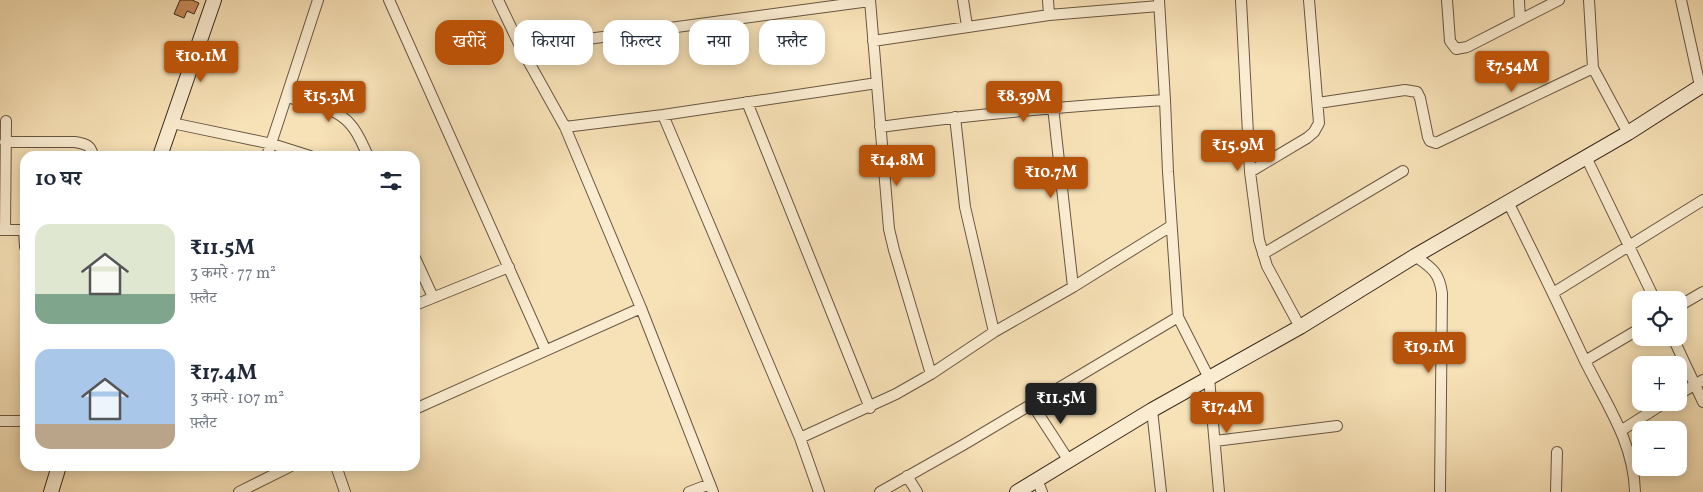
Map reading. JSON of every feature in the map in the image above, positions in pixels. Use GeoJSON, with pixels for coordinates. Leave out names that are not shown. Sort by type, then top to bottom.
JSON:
{"type":"FeatureCollection","features":[{"type":"Feature","properties":{"kind":"street"},"geometry":{"type":"LineString","coordinates":[[162,151],[214,0]]}},
{"type":"Feature","properties":{"kind":"street"},"geometry":{"type":"LineString","coordinates":[[269,151],[318,0]]}},
{"type":"Feature","properties":{"kind":"street"},"geometry":{"type":"LineString","coordinates":[[389,0],[545,349]]}},
{"type":"Feature","properties":{"kind":"street"},"geometry":{"type":"LineString","coordinates":[[498,0],[514,33]]}},
{"type":"Feature","properties":{"kind":"street"},"geometry":{"type":"LineString","coordinates":[[593,38],[870,0],[889,229],[931,374]]}},
{"type":"Feature","properties":{"kind":"street"},"geometry":{"type":"LineString","coordinates":[[963,0],[967,26]]}},
{"type":"Feature","properties":{"kind":"street"},"geometry":{"type":"LineString","coordinates":[[1048,0],[1049,14]]}},
{"type":"Feature","properties":{"kind":"street"},"geometry":{"type":"LineString","coordinates":[[1241,0],[1250,172],[1259,240],[1267,266],[1300,326]]}},
{"type":"Feature","properties":{"kind":"street"},"geometry":{"type":"LineString","coordinates":[[1250,172],[1307,138],[1314,132],[1319,123],[1309,0]]}},
{"type":"Feature","properties":{"kind":"street"},"geometry":{"type":"LineString","coordinates":[[1447,0],[1450,41],[1456,49],[1466,47],[1559,0]]}},
{"type":"Feature","properties":{"kind":"street"},"geometry":{"type":"LineString","coordinates":[[1519,0],[1520,20]]}},
{"type":"Feature","properties":{"kind":"street"},"geometry":{"type":"LineString","coordinates":[[1589,0],[1593,68],[1628,133]]}},
{"type":"Feature","properties":{"kind":"street"},"geometry":{"type":"LineString","coordinates":[[1017,492],[1039,486],[1069,461],[1152,410],[1300,326],[1416,256],[1586,158],[1702,85],[1681,0]]}},
{"type":"Feature","properties":{"kind":"street"},"geometry":{"type":"LineString","coordinates":[[873,41],[1049,14],[1159,3],[1178,317],[1209,378],[1219,492]]}},
{"type":"Feature","properties":{"kind":"street"},"geometry":{"type":"LineString","coordinates":[[530,65],[565,127],[641,308],[712,488],[689,492]]}},
{"type":"Feature","properties":{"kind":"street"},"geometry":{"type":"LineString","coordinates":[[1318,103],[1405,90],[1417,92],[1428,137],[1430,141],[1436,143],[1442,142],[1593,68]]}},
{"type":"Feature","properties":{"kind":"street"},"geometry":{"type":"LineString","coordinates":[[565,127],[663,115],[877,83]]}},
{"type":"Feature","properties":{"kind":"street"},"geometry":{"type":"LineString","coordinates":[[287,97],[336,112],[345,118],[356,130],[366,151]]}},
{"type":"Feature","properties":{"kind":"street"},"geometry":{"type":"LineString","coordinates":[[880,127],[1053,107],[1165,100]]}},
{"type":"Feature","properties":{"kind":"street"},"geometry":{"type":"LineString","coordinates":[[747,102],[870,408]]}},
{"type":"Feature","properties":{"kind":"street"},"geometry":{"type":"LineString","coordinates":[[1053,107],[1073,287]]}},
{"type":"Feature","properties":{"kind":"street"},"geometry":{"type":"LineString","coordinates":[[663,115],[800,438],[819,492]]}},
{"type":"Feature","properties":{"kind":"street"},"geometry":{"type":"LineString","coordinates":[[955,117],[965,207],[994,332]]}},
{"type":"Feature","properties":{"kind":"street"},"geometry":{"type":"LineString","coordinates":[[6,121],[2,230],[20,230]]}},
{"type":"Feature","properties":{"kind":"street"},"geometry":{"type":"LineString","coordinates":[[172,123],[272,144],[294,151]]}},
{"type":"Feature","properties":{"kind":"street"},"geometry":{"type":"LineString","coordinates":[[6,142],[75,142],[86,144],[91,151]]}},
{"type":"Feature","properties":{"kind":"street"},"geometry":{"type":"LineString","coordinates":[[1586,158],[1650,291]]}},
{"type":"Feature","properties":{"kind":"street"},"geometry":{"type":"LineString","coordinates":[[1263,254],[1403,171]]}},
{"type":"Feature","properties":{"kind":"street"},"geometry":{"type":"LineString","coordinates":[[1553,293],[1703,200]]}},
{"type":"Feature","properties":{"kind":"street"},"geometry":{"type":"LineString","coordinates":[[1508,202],[1585,361],[1622,430],[1632,464],[1635,492]]}},
{"type":"Feature","properties":{"kind":"street"},"geometry":{"type":"LineString","coordinates":[[800,438],[870,408],[896,394],[931,374],[994,332],[1073,287],[1172,226]]}},
{"type":"Feature","properties":{"kind":"street"},"geometry":{"type":"LineString","coordinates":[[1416,256],[1436,272],[1440,279],[1442,293],[1440,492]]}},
{"type":"Feature","properties":{"kind":"street"},"geometry":{"type":"LineString","coordinates":[[420,303],[509,267]]}},
{"type":"Feature","properties":{"kind":"street"},"geometry":{"type":"LineString","coordinates":[[420,269],[433,297]]}},
{"type":"Feature","properties":{"kind":"street"},"geometry":{"type":"LineString","coordinates":[[1687,301],[1703,292]]}},
{"type":"Feature","properties":{"kind":"street"},"geometry":{"type":"LineString","coordinates":[[420,407],[545,349],[641,308]]}},
{"type":"Feature","properties":{"kind":"street"},"geometry":{"type":"LineString","coordinates":[[880,492],[1178,317]]}},
{"type":"Feature","properties":{"kind":"street"},"geometry":{"type":"LineString","coordinates":[[1585,361],[1632,333]]}},
{"type":"Feature","properties":{"kind":"street"},"geometry":{"type":"LineString","coordinates":[[1678,346],[1699,382],[1703,402]]}},
{"type":"Feature","properties":{"kind":"street"},"geometry":{"type":"LineString","coordinates":[[1687,389],[1699,382]]}},
{"type":"Feature","properties":{"kind":"street"},"geometry":{"type":"LineString","coordinates":[[1032,404],[1069,461]]}},
{"type":"Feature","properties":{"kind":"street"},"geometry":{"type":"LineString","coordinates":[[1152,410],[1161,492]]}},
{"type":"Feature","properties":{"kind":"street"},"geometry":{"type":"LineString","coordinates":[[1622,430],[1652,411]]}},
{"type":"Feature","properties":{"kind":"street"},"geometry":{"type":"LineString","coordinates":[[0,421],[20,421]]}},
{"type":"Feature","properties":{"kind":"street"},"geometry":{"type":"LineString","coordinates":[[1215,441],[1337,426]]}},
{"type":"Feature","properties":{"kind":"street"},"geometry":{"type":"LineString","coordinates":[[1556,492],[1557,452]]}},
{"type":"Feature","properties":{"kind":"street"},"geometry":{"type":"LineString","coordinates":[[51,492],[57,471]]}},
{"type":"Feature","properties":{"kind":"street"},"geometry":{"type":"LineString","coordinates":[[239,492],[282,471]]}},
{"type":"Feature","properties":{"kind":"street"},"geometry":{"type":"LineString","coordinates":[[338,471],[345,492]]}},
{"type":"Feature","properties":{"kind":"street"},"geometry":{"type":"LineString","coordinates":[[907,476],[917,492]]}},
{"type":"Feature","properties":{"kind":"building"},"geometry":{"type":"Polygon","coordinates":[[[180,0],[192,0],[199,3],[194,14],[187,11],[184,18],[174,14],[180,0]]]}}]}
